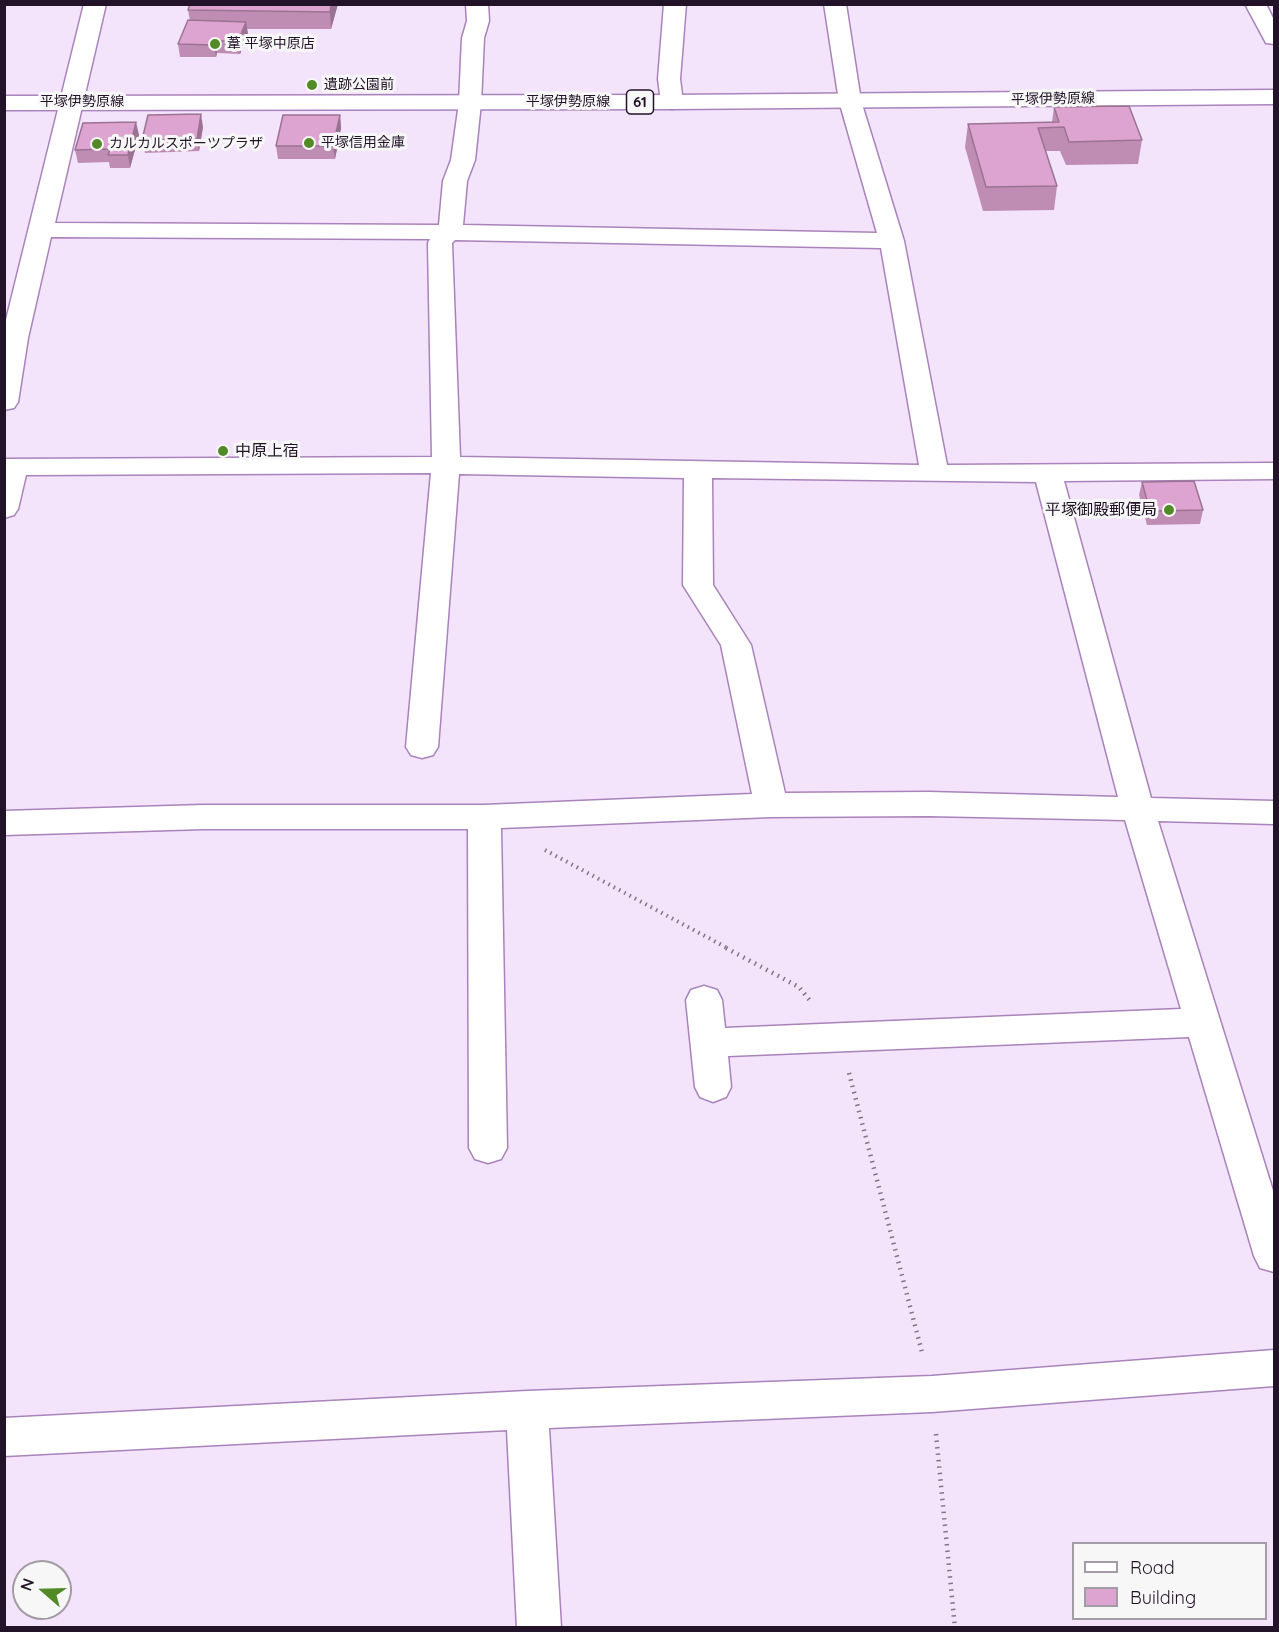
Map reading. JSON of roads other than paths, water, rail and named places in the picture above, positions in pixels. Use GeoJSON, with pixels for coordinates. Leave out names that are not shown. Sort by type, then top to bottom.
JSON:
{"type":"FeatureCollection","features":[{"type":"Feature","properties":{"kind":"street"},"geometry":{"type":"LineString","coordinates":[[4,402],[9,355],[42,230],[70,102],[95,4]]}},
{"type":"Feature","properties":{"kind":"street"},"geometry":{"type":"LineString","coordinates":[[422,747],[446,465],[440,243],[453,222],[455,181],[463,160],[470,103],[477,4]]}},
{"type":"Feature","properties":{"kind":"street"},"geometry":{"type":"LineString","coordinates":[[672,102],[669,80],[675,4]]}},
{"type":"Feature","properties":{"kind":"street"},"geometry":{"type":"LineString","coordinates":[[835,4],[850,101],[892,241],[935,474]]}},
{"type":"Feature","properties":{"kind":"street"},"geometry":{"type":"LineString","coordinates":[[1255,4],[1275,38]]}},
{"type":"Feature","properties":{"kind":"street","name":"平塚伊勢原線"},"geometry":{"type":"LineString","coordinates":[[4,103],[470,103],[1275,97]]}},
{"type":"Feature","properties":{"kind":"street"},"geometry":{"type":"LineString","coordinates":[[42,230],[448,231],[892,241]]}},
{"type":"Feature","properties":{"kind":"street"},"geometry":{"type":"LineString","coordinates":[[4,509],[9,467],[446,465],[698,472],[935,474],[1275,471]]}},
{"type":"Feature","properties":{"kind":"street"},"geometry":{"type":"LineString","coordinates":[[698,472],[698,585],[736,645],[771,805]]}},
{"type":"Feature","properties":{"kind":"street"},"geometry":{"type":"LineString","coordinates":[[1048,473],[1138,809],[1275,1256]]}},
{"type":"Feature","properties":{"kind":"street"},"geometry":{"type":"LineString","coordinates":[[4,823],[203,817],[484,817],[771,805],[929,804],[1275,812]]}},
{"type":"Feature","properties":{"kind":"street"},"geometry":{"type":"LineString","coordinates":[[484,817],[489,1148]]}},
{"type":"Feature","properties":{"kind":"street"},"geometry":{"type":"LineString","coordinates":[[704,1000],[713,1087]]}},
{"type":"Feature","properties":{"kind":"street"},"geometry":{"type":"LineString","coordinates":[[709,1042],[840,1039],[1203,1022]]}},
{"type":"Feature","properties":{"kind":"street"},"geometry":{"type":"LineString","coordinates":[[4,1437],[527,1410],[933,1394],[1275,1368]]}},
{"type":"Feature","properties":{"kind":"street"},"geometry":{"type":"LineString","coordinates":[[527,1410],[539,1628]]}},
{"type":"Feature","properties":{"kind":"place","name":"葦 平塚中原店"},"geometry":{"type":"Point","coordinates":[215,44]}},
{"type":"Feature","properties":{"kind":"place","name":"遺跡公園前"},"geometry":{"type":"Point","coordinates":[312,85]}},
{"type":"Feature","properties":{"kind":"place","name":"平塚信用金庫"},"geometry":{"type":"Point","coordinates":[309,143]}},
{"type":"Feature","properties":{"kind":"place","name":"カルカルスポーツプラザ"},"geometry":{"type":"Point","coordinates":[97,144]}},
{"type":"Feature","properties":{"kind":"place","name":"中原上宿"},"geometry":{"type":"Point","coordinates":[223,451]}},
{"type":"Feature","properties":{"kind":"place","name":"平塚御殿郵便局"},"geometry":{"type":"Point","coordinates":[1169,510]}}]}
